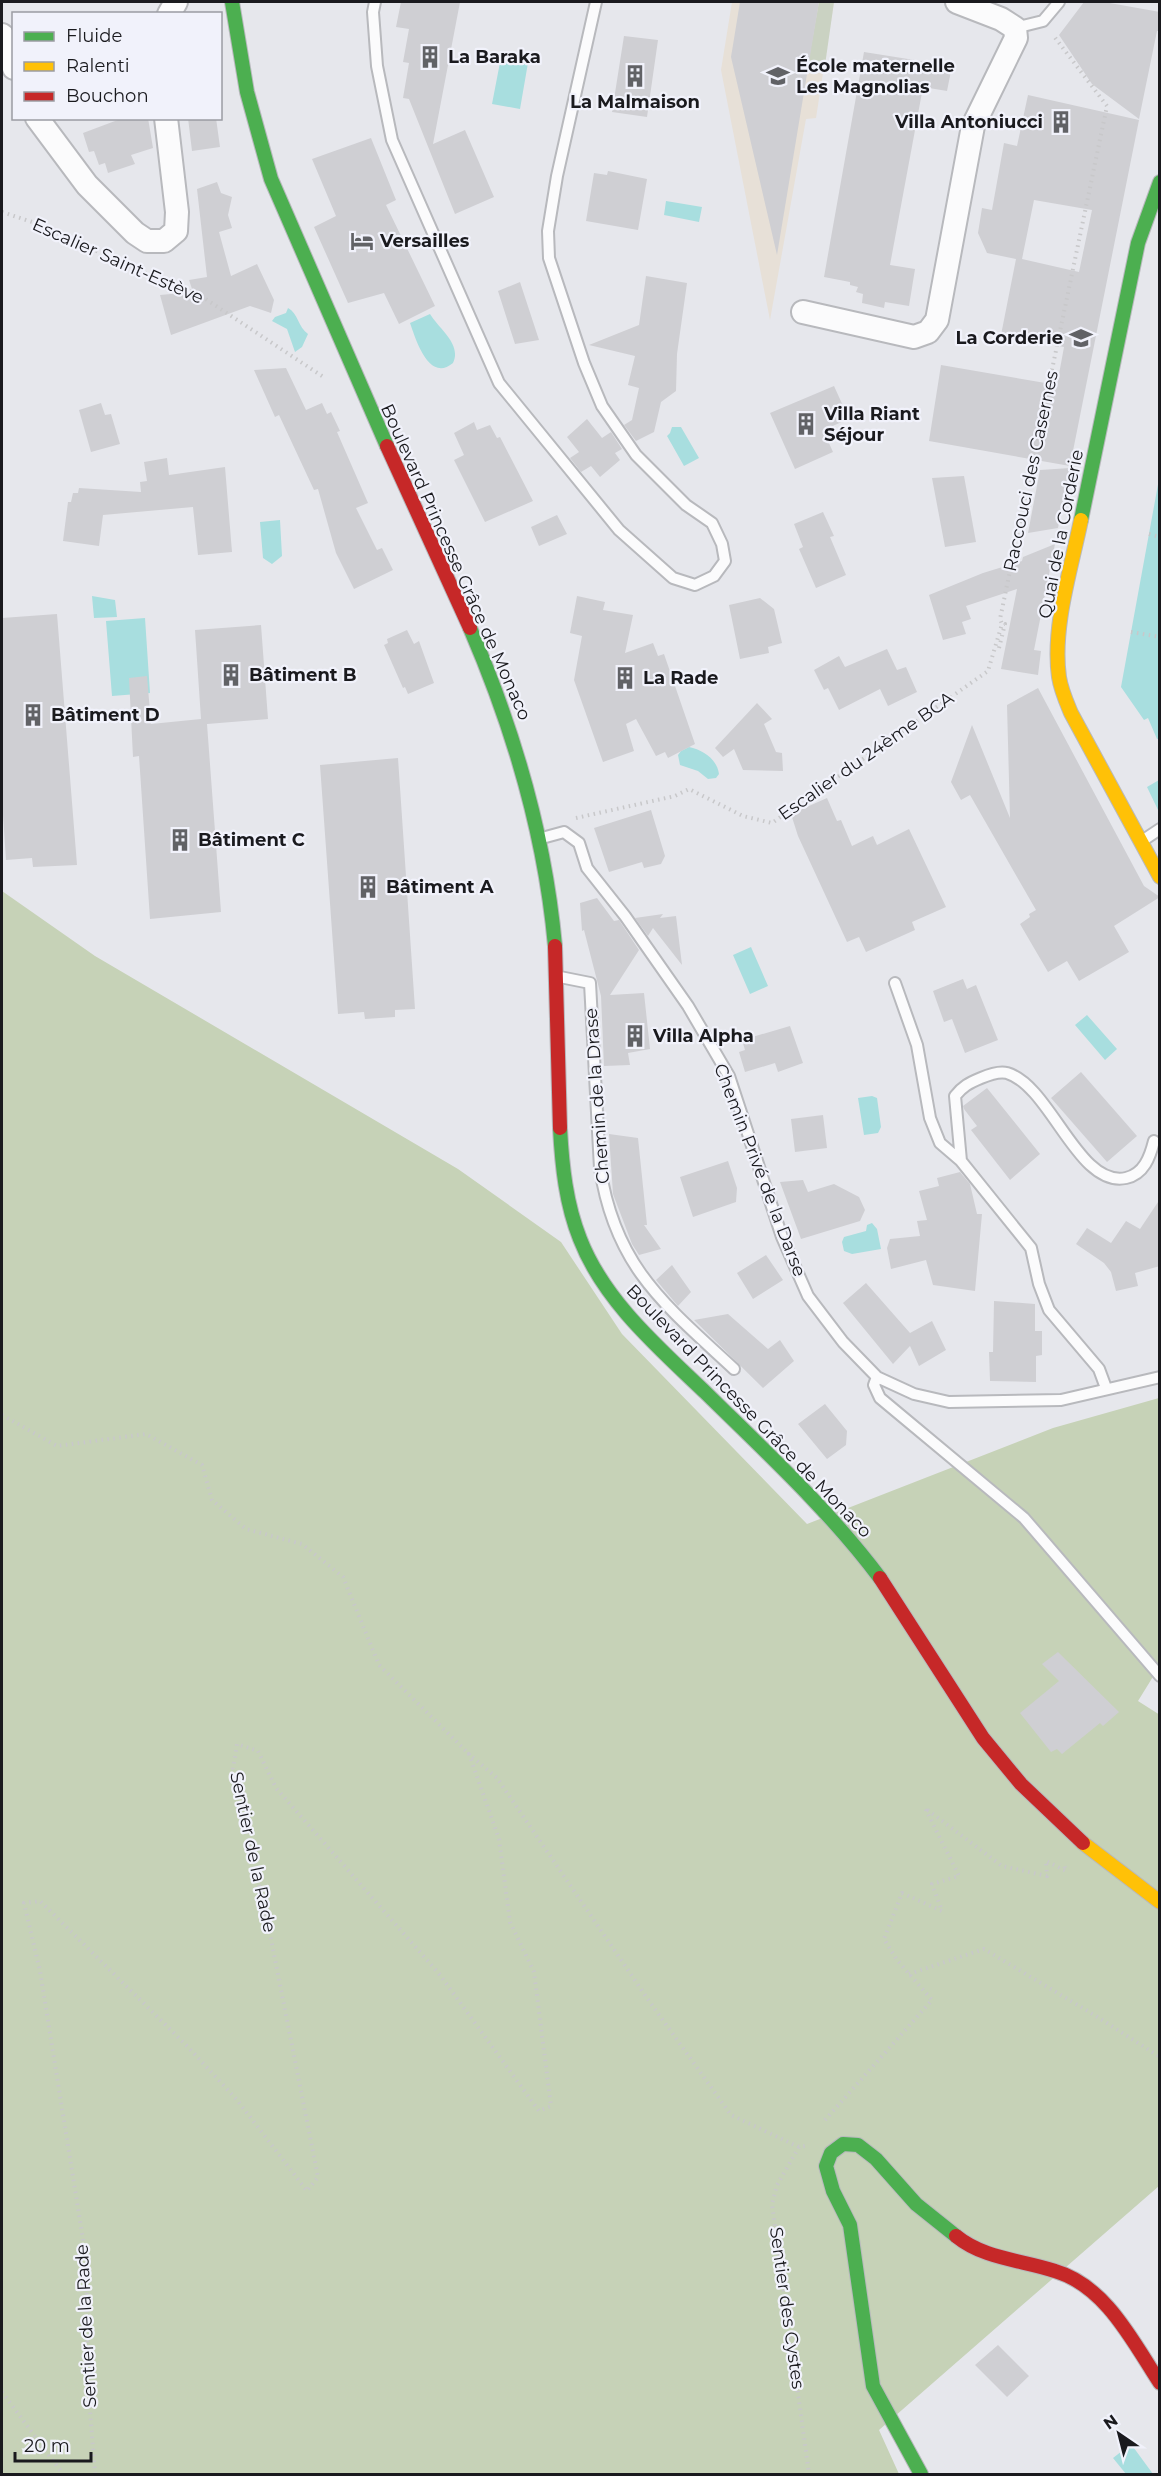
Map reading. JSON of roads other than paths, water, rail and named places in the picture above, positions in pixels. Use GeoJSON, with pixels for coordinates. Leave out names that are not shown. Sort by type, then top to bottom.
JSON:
{"type":"FeatureCollection","features":[{"type":"Feature","properties":{"kind":"main road","name":"Boulevard Princesse Grâce de Monaco"},"geometry":{"type":"LineString","coordinates":[[232,2],[241,72],[260,147],[290,226],[352,370],[500,698],[515,741],[539,839],[548,891],[557,977],[561,1127],[568,1195],[574,1223],[598,1275],[644,1333],[759,1445],[854,1545],[875,1572],[983,1738],[1013,1776],[1053,1815],[1119,1871],[1160,1902]]}},
{"type":"Feature","properties":{"kind":"main road","name":"Quai de la Corderie"},"geometry":{"type":"LineString","coordinates":[[1159,190],[1138,243],[1060,621],[1059,676],[1071,713],[1160,877]]}},
{"type":"Feature","properties":{"kind":"main road"},"geometry":{"type":"LineString","coordinates":[[921,2475],[873,2386],[850,2225],[833,2191],[826,2166],[831,2153],[843,2144],[858,2145],[876,2159],[916,2204],[967,2245],[1012,2261],[1057,2271],[1083,2284],[1117,2317],[1160,2384]]}},
{"type":"Feature","properties":{"kind":"street"},"geometry":{"type":"LineString","coordinates":[[802,312],[914,337],[928,332],[937,320],[973,126],[1016,38],[1015,28],[1001,19],[957,2]]}},
{"type":"Feature","properties":{"kind":"street"},"geometry":{"type":"LineString","coordinates":[[2,34],[12,62]]}},
{"type":"Feature","properties":{"kind":"street"},"geometry":{"type":"LineString","coordinates":[[38,120],[87,185],[135,233],[147,241],[164,241],[176,231],[177,212],[166,120]]}},
{"type":"Feature","properties":{"kind":"lane"},"geometry":{"type":"LineString","coordinates":[[375,2],[373,12],[377,66],[392,140],[499,383],[619,530],[673,578],[695,585],[714,576],[725,561],[722,544],[712,523],[686,505],[636,455],[602,406],[581,354],[549,258],[548,231],[557,176],[596,2]]}},
{"type":"Feature","properties":{"kind":"lane"},"geometry":{"type":"LineString","coordinates":[[1015,28],[1043,21],[1059,2]]}},
{"type":"Feature","properties":{"kind":"lane"},"geometry":{"type":"LineString","coordinates":[[1140,842],[1160,829]]}},
{"type":"Feature","properties":{"kind":"lane","name":"Chemin Privé de la Darse"},"geometry":{"type":"LineString","coordinates":[[539,839],[564,832],[579,843],[587,868],[625,916],[688,1006],[729,1076],[782,1236],[808,1296],[843,1342],[877,1377],[914,1394],[949,1402],[1061,1400],[1160,1377]]}},
{"type":"Feature","properties":{"kind":"lane","name":"Chemin de la Drase"},"geometry":{"type":"LineString","coordinates":[[557,977],[590,983],[600,1168],[604,1196],[615,1230],[634,1266],[660,1300],[734,1369]]}},
{"type":"Feature","properties":{"kind":"lane"},"geometry":{"type":"LineString","coordinates":[[895,983],[917,1045],[930,1118],[940,1143],[961,1161],[1031,1248],[1039,1284],[1049,1310],[1099,1369],[1106,1388]]}},
{"type":"Feature","properties":{"kind":"lane"},"geometry":{"type":"LineString","coordinates":[[961,1161],[955,1096],[964,1085],[990,1074],[1007,1073],[1029,1088],[1095,1171],[1114,1180],[1133,1176],[1149,1160],[1155,1141]]}},
{"type":"Feature","properties":{"kind":"lane","name":"Chemin Privé de la Darse"},"geometry":{"type":"LineString","coordinates":[[877,1377],[874,1385],[880,1398],[1024,1518],[1160,1676]]}},
{"type":"Feature","properties":{"kind":"water"},"geometry":{"type":"Polygon","coordinates":[[[502,52],[529,57],[520,109],[492,104],[502,52]]]}},
{"type":"Feature","properties":{"kind":"water"},"geometry":{"type":"Polygon","coordinates":[[[666,201],[702,207],[699,222],[664,215],[666,201]]]}},
{"type":"Feature","properties":{"kind":"water"},"geometry":{"type":"Polygon","coordinates":[[[288,308],[308,334],[302,347],[295,352],[287,329],[272,321],[275,317],[286,313],[288,308]]]}},
{"type":"Feature","properties":{"kind":"water"},"geometry":{"type":"Polygon","coordinates":[[[430,314],[448,337],[454,349],[453,363],[445,368],[437,368],[430,364],[420,348],[410,323],[430,314]]]}},
{"type":"Feature","properties":{"kind":"water"},"geometry":{"type":"Polygon","coordinates":[[[672,427],[681,427],[699,458],[684,466],[667,436],[672,427]]]}},
{"type":"Feature","properties":{"kind":"water"},"geometry":{"type":"Polygon","coordinates":[[[1159,479],[1160,738],[1157,739],[1148,718],[1144,720],[1121,687],[1159,479]]]}},
{"type":"Feature","properties":{"kind":"water"},"geometry":{"type":"Polygon","coordinates":[[[280,520],[282,556],[272,564],[263,558],[260,522],[280,520]]]}},
{"type":"Feature","properties":{"kind":"water"},"geometry":{"type":"Polygon","coordinates":[[[92,596],[115,600],[117,617],[94,618],[92,596]]]}},
{"type":"Feature","properties":{"kind":"water"},"geometry":{"type":"Polygon","coordinates":[[[145,618],[150,693],[112,696],[106,621],[145,618]]]}},
{"type":"Feature","properties":{"kind":"water"},"geometry":{"type":"Polygon","coordinates":[[[689,747],[699,750],[712,760],[718,769],[719,774],[716,778],[708,779],[698,771],[680,765],[678,755],[689,747]]]}},
{"type":"Feature","properties":{"kind":"water"},"geometry":{"type":"Polygon","coordinates":[[[1159,780],[1159,812],[1147,787],[1159,780]]]}},
{"type":"Feature","properties":{"kind":"water"},"geometry":{"type":"Polygon","coordinates":[[[751,947],[768,986],[750,994],[733,955],[751,947]]]}},
{"type":"Feature","properties":{"kind":"water"},"geometry":{"type":"Polygon","coordinates":[[[1087,1015],[1117,1049],[1105,1060],[1075,1025],[1087,1015]]]}},
{"type":"Feature","properties":{"kind":"water"},"geometry":{"type":"Polygon","coordinates":[[[872,1096],[877,1098],[881,1127],[878,1133],[864,1135],[858,1098],[872,1096]]]}},
{"type":"Feature","properties":{"kind":"water"},"geometry":{"type":"Polygon","coordinates":[[[872,1223],[877,1229],[881,1249],[852,1254],[844,1251],[842,1242],[844,1237],[866,1231],[867,1225],[872,1223]]]}},
{"type":"Feature","properties":{"kind":"water"},"geometry":{"type":"Polygon","coordinates":[[[1131,2444],[1153,2474],[1126,2474],[1113,2458],[1131,2444]]]}},
{"type":"Feature","properties":{"kind":"place","name":"La Baraka"},"geometry":{"type":"Point","coordinates":[430,57]}},
{"type":"Feature","properties":{"kind":"place","name":"La Malmaison"},"geometry":{"type":"Point","coordinates":[635,76]}},
{"type":"Feature","properties":{"kind":"place","name":"École maternelle Les Magnolias"},"geometry":{"type":"Point","coordinates":[778,76]}},
{"type":"Feature","properties":{"kind":"place","name":"Villa Antoniucci"},"geometry":{"type":"Point","coordinates":[1061,122]}},
{"type":"Feature","properties":{"kind":"place","name":"Versailles"},"geometry":{"type":"Point","coordinates":[362,241]}},
{"type":"Feature","properties":{"kind":"place","name":"La Corderie"},"geometry":{"type":"Point","coordinates":[1081,338]}},
{"type":"Feature","properties":{"kind":"place","name":"Villa Riant Séjour"},"geometry":{"type":"Point","coordinates":[806,424]}},
{"type":"Feature","properties":{"kind":"place","name":"Bâtiment B"},"geometry":{"type":"Point","coordinates":[231,675]}},
{"type":"Feature","properties":{"kind":"place","name":"La Rade"},"geometry":{"type":"Point","coordinates":[625,678]}},
{"type":"Feature","properties":{"kind":"place","name":"Bâtiment D"},"geometry":{"type":"Point","coordinates":[33,715]}},
{"type":"Feature","properties":{"kind":"place","name":"Bâtiment C"},"geometry":{"type":"Point","coordinates":[180,840]}},
{"type":"Feature","properties":{"kind":"place","name":"Bâtiment A"},"geometry":{"type":"Point","coordinates":[368,887]}},
{"type":"Feature","properties":{"kind":"place","name":"Villa Alpha"},"geometry":{"type":"Point","coordinates":[635,1036]}}]}
